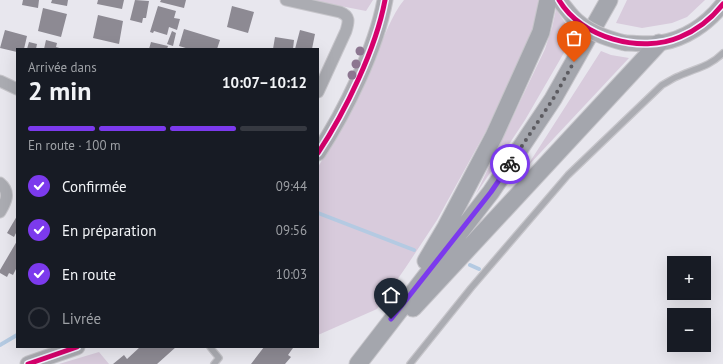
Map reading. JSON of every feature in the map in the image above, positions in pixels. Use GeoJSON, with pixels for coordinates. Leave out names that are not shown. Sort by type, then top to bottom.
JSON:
{"type":"FeatureCollection","features":[{"type":"Feature","properties":{"kind":"main road"},"geometry":{"type":"LineString","coordinates":[[391,319],[446,227],[494,136],[541,32],[548,0]]}},
{"type":"Feature","properties":{"kind":"main road"},"geometry":{"type":"LineString","coordinates":[[358,364],[391,319],[491,192],[553,99],[609,0]]}},
{"type":"Feature","properties":{"kind":"main road"},"geometry":{"type":"LineString","coordinates":[[361,364],[659,43]]}},
{"type":"Feature","properties":{"kind":"street"},"geometry":{"type":"LineString","coordinates":[[286,0],[340,12],[346,14],[348,18],[346,31],[319,90]]}},
{"type":"Feature","properties":{"kind":"street"},"geometry":{"type":"LineString","coordinates":[[320,146],[343,109],[358,79],[382,18],[385,0]]}},
{"type":"Feature","properties":{"kind":"street"},"geometry":{"type":"LineString","coordinates":[[382,18],[394,0]]}},
{"type":"Feature","properties":{"kind":"street"},"geometry":{"type":"LineString","coordinates":[[559,0],[571,15],[584,27],[605,38],[625,43],[659,43],[680,38],[698,28],[715,14],[723,4]]}},
{"type":"Feature","properties":{"kind":"street"},"geometry":{"type":"LineString","coordinates":[[0,81],[16,89]]}},
{"type":"Feature","properties":{"kind":"street"},"geometry":{"type":"LineString","coordinates":[[0,183],[3,185],[6,192],[7,201],[0,212]]}},
{"type":"Feature","properties":{"kind":"street"},"geometry":{"type":"LineString","coordinates":[[28,364],[74,348]]}},
{"type":"Feature","properties":{"kind":"lane"},"geometry":{"type":"LineString","coordinates":[[410,364],[471,288],[568,175],[662,85],[680,76],[698,70],[716,60],[723,53]]}},
{"type":"Feature","properties":{"kind":"lane"},"geometry":{"type":"LineString","coordinates":[[211,348],[219,358],[214,364]]}},
{"type":"Feature","properties":{"kind":"shaded area"},"geometry":{"type":"Polygon","coordinates":[[[310,0],[373,0],[366,11],[310,0]]]}},
{"type":"Feature","properties":{"kind":"shaded area"},"geometry":{"type":"Polygon","coordinates":[[[404,0],[540,0],[537,21],[486,131],[437,220],[406,267],[377,309],[319,335],[319,165],[348,113],[404,0]]]}},
{"type":"Feature","properties":{"kind":"shaded area"},"geometry":{"type":"Polygon","coordinates":[[[627,0],[705,0],[687,17],[672,23],[642,28],[616,23],[627,0]]]}},
{"type":"Feature","properties":{"kind":"shaded area"},"geometry":{"type":"Polygon","coordinates":[[[556,9],[566,24],[576,32],[525,120],[476,194],[545,49],[556,9]]]}},
{"type":"Feature","properties":{"kind":"shaded area"},"geometry":{"type":"Polygon","coordinates":[[[601,51],[611,55],[629,58],[526,168],[601,51]]]}},
{"type":"Feature","properties":{"kind":"shaded area"},"geometry":{"type":"Polygon","coordinates":[[[99,352],[109,364],[59,364],[99,352]]]}},
{"type":"Feature","properties":{"kind":"building"},"geometry":{"type":"Polygon","coordinates":[[[23,0],[39,0],[38,8],[22,5],[23,0]]]}},
{"type":"Feature","properties":{"kind":"building"},"geometry":{"type":"Polygon","coordinates":[[[52,0],[68,0],[67,6],[51,3],[52,0]]]}},
{"type":"Feature","properties":{"kind":"building"},"geometry":{"type":"Polygon","coordinates":[[[98,0],[124,0],[122,9],[97,4],[98,0]]]}},
{"type":"Feature","properties":{"kind":"building"},"geometry":{"type":"Polygon","coordinates":[[[135,0],[149,1],[146,18],[143,18],[142,23],[130,20],[135,0]]]}},
{"type":"Feature","properties":{"kind":"building"},"geometry":{"type":"Polygon","coordinates":[[[161,0],[186,0],[184,8],[160,2],[161,0]]]}},
{"type":"Feature","properties":{"kind":"building"},"geometry":{"type":"Polygon","coordinates":[[[158,6],[176,11],[174,18],[180,19],[177,30],[169,27],[167,35],[154,31],[153,33],[150,32],[158,6]]]}},
{"type":"Feature","properties":{"kind":"building"},"geometry":{"type":"Polygon","coordinates":[[[232,6],[254,12],[248,33],[227,27],[232,6]]]}},
{"type":"Feature","properties":{"kind":"building"},"geometry":{"type":"Polygon","coordinates":[[[43,8],[67,14],[61,37],[38,31],[43,8]]]}},
{"type":"Feature","properties":{"kind":"building"},"geometry":{"type":"Polygon","coordinates":[[[98,15],[123,21],[119,44],[93,38],[98,15]]]}},
{"type":"Feature","properties":{"kind":"building"},"geometry":{"type":"Polygon","coordinates":[[[184,29],[220,40],[217,48],[186,48],[179,46],[184,29]]]}},
{"type":"Feature","properties":{"kind":"building"},"geometry":{"type":"Polygon","coordinates":[[[5,30],[27,36],[24,48],[16,48],[16,52],[0,48],[5,30]]]}},
{"type":"Feature","properties":{"kind":"building"},"geometry":{"type":"Polygon","coordinates":[[[300,30],[315,34],[312,48],[295,48],[300,30]]]}},
{"type":"Feature","properties":{"kind":"building"},"geometry":{"type":"Polygon","coordinates":[[[172,31],[176,33],[173,46],[167,44],[172,31]]]}},
{"type":"Feature","properties":{"kind":"building"},"geometry":{"type":"Polygon","coordinates":[[[275,37],[294,40],[293,48],[273,48],[275,37]]]}},
{"type":"Feature","properties":{"kind":"building"},"geometry":{"type":"Polygon","coordinates":[[[46,40],[57,43],[56,47],[60,48],[44,48],[46,40]]]}},
{"type":"Feature","properties":{"kind":"building"},"geometry":{"type":"Polygon","coordinates":[[[29,42],[37,44],[36,48],[27,48],[29,42]]]}},
{"type":"Feature","properties":{"kind":"building"},"geometry":{"type":"Polygon","coordinates":[[[151,42],[168,46],[167,48],[149,48],[151,42]]]}},
{"type":"Feature","properties":{"kind":"building"},"geometry":{"type":"Polygon","coordinates":[[[16,218],[16,233],[14,237],[7,233],[16,218]]]}},
{"type":"Feature","properties":{"kind":"building"},"geometry":{"type":"Polygon","coordinates":[[[16,243],[16,269],[13,275],[9,273],[7,277],[0,273],[0,270],[16,243]]]}},
{"type":"Feature","properties":{"kind":"building"},"geometry":{"type":"Polygon","coordinates":[[[139,348],[175,348],[157,364],[113,364],[124,355],[127,359],[139,348]]]}},
{"type":"Feature","properties":{"kind":"building"},"geometry":{"type":"Polygon","coordinates":[[[263,348],[293,348],[288,355],[291,357],[285,364],[251,364],[263,348]]]}},
{"type":"Feature","properties":{"kind":"waterway"},"geometry":{"type":"LineString","coordinates":[[319,213],[414,250]]}},
{"type":"Feature","properties":{"kind":"waterway"},"geometry":{"type":"LineString","coordinates":[[470,265],[479,269]]}},
{"type":"Feature","properties":{"kind":"waterway"},"geometry":{"type":"LineString","coordinates":[[0,345],[16,336]]}},
{"type":"Feature","properties":{"kind":"cycle path"},"geometry":{"type":"LineString","coordinates":[[319,151],[339,119],[358,80],[375,39],[385,0]]}},
{"type":"Feature","properties":{"kind":"cycle path"},"geometry":{"type":"LineString","coordinates":[[559,0],[569,13],[582,24],[597,33],[630,43],[648,44],[665,42],[692,31],[704,23],[723,4]]}},
{"type":"Feature","properties":{"kind":"cycle path"},"geometry":{"type":"LineString","coordinates":[[28,364],[74,348]]}},
{"type":"Feature","properties":{"kind":"way so far"},"geometry":{"type":"LineString","coordinates":[[510,164],[553,99],[574,62]]}},
{"type":"Feature","properties":{"kind":"route"},"geometry":{"type":"LineString","coordinates":[[391,319],[491,192],[510,164]]}}]}
